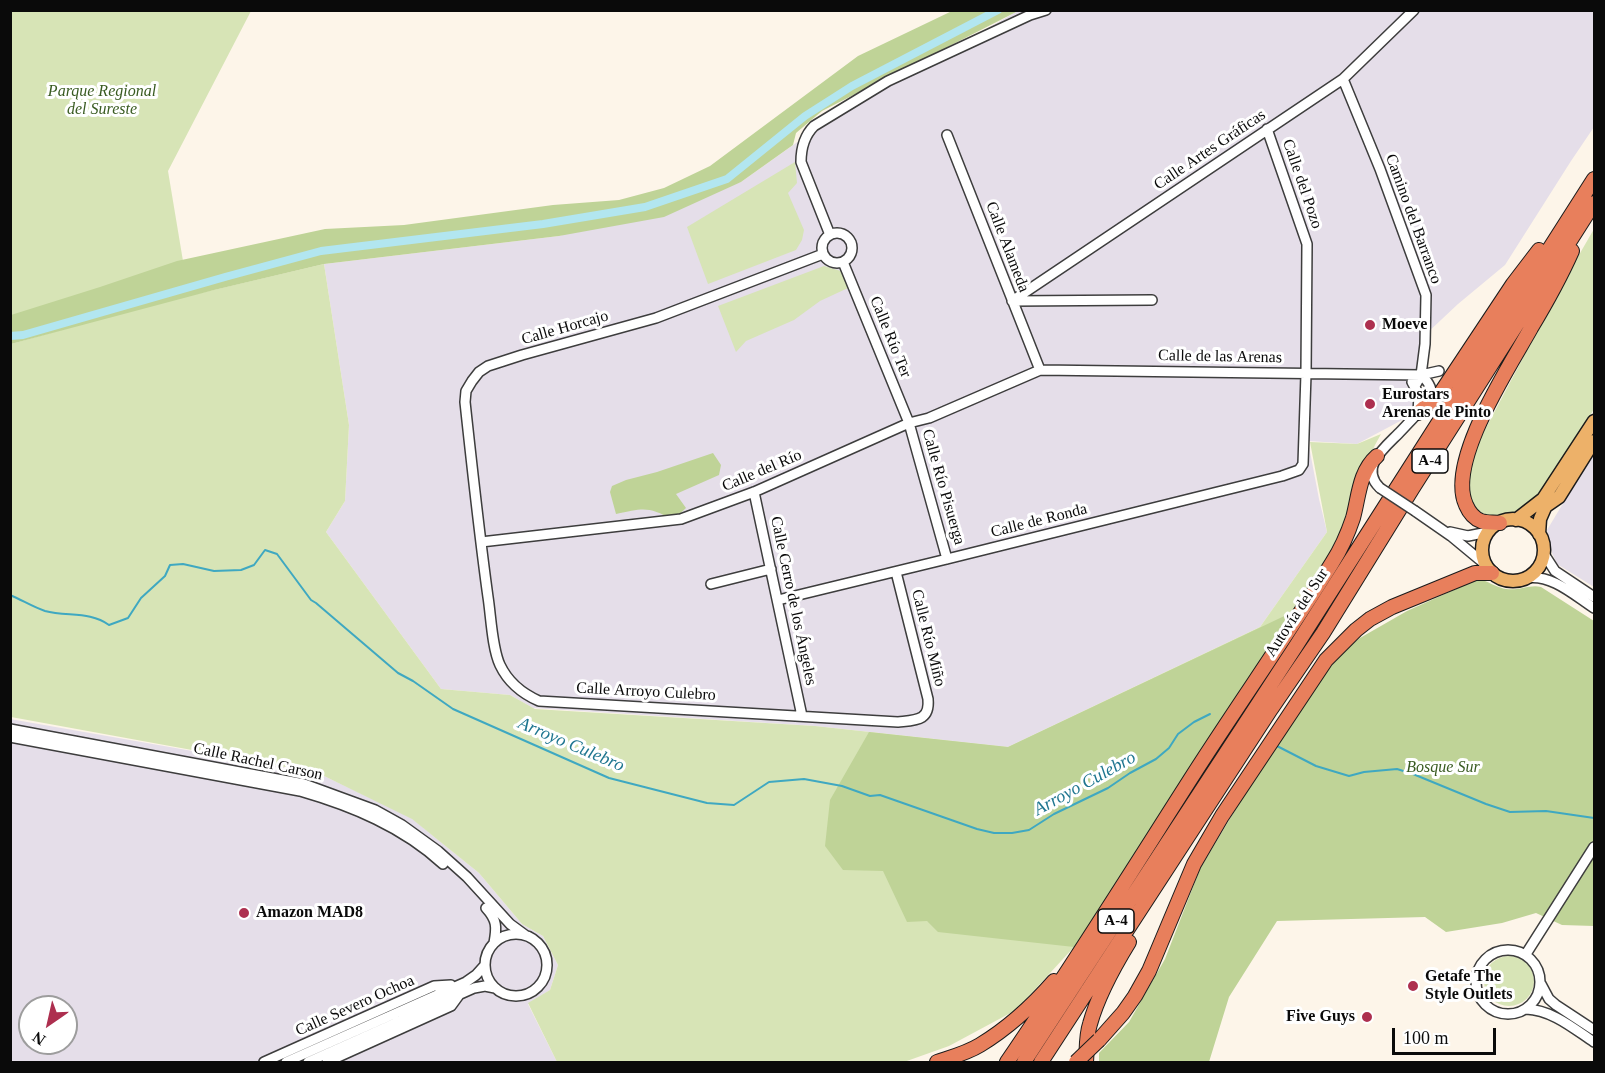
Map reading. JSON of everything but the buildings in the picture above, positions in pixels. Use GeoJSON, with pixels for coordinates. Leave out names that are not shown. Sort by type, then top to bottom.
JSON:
{"type":"FeatureCollection","features":[{"type":"Feature","properties":{"kind":"highway","name":"Autovía del Sur"},"geometry":{"type":"LineString","coordinates":[[1041,1062],[1323,633],[1588,206],[1594,179]]}},
{"type":"Feature","properties":{"kind":"highway","name":"Autovía del Sur"},"geometry":{"type":"LineString","coordinates":[[1024,1062],[1355,552],[1588,206]]}},
{"type":"Feature","properties":{"kind":"highway"},"geometry":{"type":"LineString","coordinates":[[1418,413],[1440,394],[1513,284],[1555,227],[1566,215],[1588,206]]}},
{"type":"Feature","properties":{"kind":"highway"},"geometry":{"type":"LineString","coordinates":[[1500,523],[1479,520],[1470,513],[1467,507],[1462,491],[1462,479],[1467,456],[1478,426],[1497,388],[1566,266],[1588,206]]}},
{"type":"Feature","properties":{"kind":"highway"},"geometry":{"type":"LineString","coordinates":[[1439,371],[1455,366],[1464,357]]}},
{"type":"Feature","properties":{"kind":"highway"},"geometry":{"type":"LineString","coordinates":[[1007,1062],[1336,558],[1349,527],[1362,477],[1368,465],[1377,456]]}},
{"type":"Feature","properties":{"kind":"highway"},"geometry":{"type":"LineString","coordinates":[[1358,498],[1366,490],[1380,488]]}},
{"type":"Feature","properties":{"kind":"highway"},"geometry":{"type":"LineString","coordinates":[[1245,696],[1303,623],[1336,572],[1355,552]]}},
{"type":"Feature","properties":{"kind":"highway"},"geometry":{"type":"LineString","coordinates":[[1076,1062],[1099,1040],[1136,996],[1149,971],[1194,864],[1222,816],[1326,660],[1370,619],[1489,569]]}},
{"type":"Feature","properties":{"kind":"highway"},"geometry":{"type":"LineString","coordinates":[[1086,1062],[1089,1026],[1113,969],[1263,734],[1271,709]]}},
{"type":"Feature","properties":{"kind":"highway"},"geometry":{"type":"LineString","coordinates":[[937,1062],[980,1045],[1011,1023],[1043,994],[1083,948]]}},
{"type":"Feature","properties":{"kind":"main road"},"geometry":{"type":"LineString","coordinates":[[1516,520],[1529,524],[1539,534],[1544,554],[1536,571],[1526,578],[1512,581],[1505,580],[1489,569],[1482,548],[1488,532],[1500,523],[1516,520],[1543,499],[1594,421]]}},
{"type":"Feature","properties":{"kind":"main road"},"geometry":{"type":"LineString","coordinates":[[1539,534],[1540,519],[1546,503],[1594,428]]}},
{"type":"Feature","properties":{"kind":"main road"},"geometry":{"type":"LineString","coordinates":[[1546,503],[1559,497],[1594,441]]}},
{"type":"Feature","properties":{"kind":"street"},"geometry":{"type":"LineString","coordinates":[[830,235],[801,162],[801,152],[807,132],[888,81],[1030,15],[1046,10]]}},
{"type":"Feature","properties":{"kind":"street","name":"Calle Artes Gráficas"},"geometry":{"type":"LineString","coordinates":[[1012,301],[1343,79],[1414,10]]}},
{"type":"Feature","properties":{"kind":"street","name":"Camino del Barranco"},"geometry":{"type":"LineString","coordinates":[[1343,79],[1380,169],[1426,295],[1425,344],[1421,375]]}},
{"type":"Feature","properties":{"kind":"street","name":"Calle del Pozo"},"geometry":{"type":"LineString","coordinates":[[1267,129],[1307,244],[1303,464]]}},
{"type":"Feature","properties":{"kind":"street","name":"Calle Alameda"},"geometry":{"type":"LineString","coordinates":[[947,135],[1040,370]]}},
{"type":"Feature","properties":{"kind":"street"},"geometry":{"type":"LineString","coordinates":[[839,233],[848,238],[850,242],[852,247],[850,256],[843,262],[833,263],[823,254],[822,245],[826,237],[830,235],[839,233]]}},
{"type":"Feature","properties":{"kind":"street","name":"Calle Horcajo"},"geometry":{"type":"LineString","coordinates":[[481,542],[465,402],[466,391],[479,372],[488,366],[522,355],[656,318],[823,254]]}},
{"type":"Feature","properties":{"kind":"street","name":"Calle Río Ter"},"geometry":{"type":"LineString","coordinates":[[843,262],[909,423]]}},
{"type":"Feature","properties":{"kind":"street"},"geometry":{"type":"LineString","coordinates":[[1012,301],[1152,300]]}},
{"type":"Feature","properties":{"kind":"street","name":"Calle de las Arenas"},"geometry":{"type":"LineString","coordinates":[[1040,370],[1421,375],[1439,371]]}},
{"type":"Feature","properties":{"kind":"street","name":"Calle del Río"},"geometry":{"type":"LineString","coordinates":[[481,542],[681,519],[754,492],[909,423],[929,418],[1040,370]]}},
{"type":"Feature","properties":{"kind":"street"},"geometry":{"type":"LineString","coordinates":[[1396,436],[1418,413],[1419,395],[1415,386],[1400,374]]}},
{"type":"Feature","properties":{"kind":"street"},"geometry":{"type":"LineString","coordinates":[[1415,386],[1421,375],[1430,387],[1432,396],[1430,404],[1419,421],[1388,442],[1377,456],[1372,468],[1374,483],[1440,528],[1489,569]]}},
{"type":"Feature","properties":{"kind":"street","name":"Calle Río Pisuerga"},"geometry":{"type":"LineString","coordinates":[[909,423],[947,559]]}},
{"type":"Feature","properties":{"kind":"street","name":"Calle de Ronda"},"geometry":{"type":"LineString","coordinates":[[778,600],[1282,476],[1299,470],[1303,464]]}},
{"type":"Feature","properties":{"kind":"street","name":"Calle Cerro de los Ángeles"},"geometry":{"type":"LineString","coordinates":[[754,492],[802,716]]}},
{"type":"Feature","properties":{"kind":"street"},"geometry":{"type":"LineString","coordinates":[[1440,528],[1468,536],[1488,532]]}},
{"type":"Feature","properties":{"kind":"street","name":"Calle Arroyo Culebro"},"geometry":{"type":"LineString","coordinates":[[481,542],[496,654],[504,672],[525,695],[539,700],[898,722],[918,719],[927,712]]}},
{"type":"Feature","properties":{"kind":"street"},"geometry":{"type":"LineString","coordinates":[[1544,554],[1555,571],[1594,597]]}},
{"type":"Feature","properties":{"kind":"street"},"geometry":{"type":"LineString","coordinates":[[711,584],[771,569]]}},
{"type":"Feature","properties":{"kind":"street","name":"Calle Río Miño"},"geometry":{"type":"LineString","coordinates":[[896,572],[928,699],[927,712]]}},
{"type":"Feature","properties":{"kind":"street"},"geometry":{"type":"LineString","coordinates":[[1526,578],[1550,580],[1594,608]]}},
{"type":"Feature","properties":{"kind":"street","name":"Calle Rachel Carson"},"geometry":{"type":"LineString","coordinates":[[10,729],[304,784],[375,810],[402,825],[438,851],[510,924],[525,936]]}},
{"type":"Feature","properties":{"kind":"street","name":"Calle Rachel Carson"},"geometry":{"type":"LineString","coordinates":[[10,737],[300,791],[333,800],[401,832],[438,859],[465,883],[494,916],[496,930],[494,943]]}},
{"type":"Feature","properties":{"kind":"street"},"geometry":{"type":"LineString","coordinates":[[1526,954],[1594,847]]}},
{"type":"Feature","properties":{"kind":"street"},"geometry":{"type":"LineString","coordinates":[[519,934],[525,936],[538,942],[544,950],[548,961],[547,972],[538,988],[524,996],[508,996],[495,988],[487,978],[486,955],[494,943],[504,936],[519,934]]}},
{"type":"Feature","properties":{"kind":"street"},"geometry":{"type":"LineString","coordinates":[[1541,984],[1536,998],[1526,1009],[1517,1013],[1501,1014],[1490,1009],[1481,999],[1477,990],[1477,972],[1483,960],[1496,951],[1507,949],[1526,954],[1538,968],[1541,984],[1549,999],[1594,1030]]}},
{"type":"Feature","properties":{"kind":"street","name":"Calle Severo Ochoa"},"geometry":{"type":"LineString","coordinates":[[308,1062],[459,990],[485,965]]}},
{"type":"Feature","properties":{"kind":"street","name":"Calle Severo Ochoa"},"geometry":{"type":"LineString","coordinates":[[264,1062],[434,986],[459,990]]}},
{"type":"Feature","properties":{"kind":"street","name":"Calle Severo Ochoa"},"geometry":{"type":"LineString","coordinates":[[285,1062],[459,990],[486,986],[495,988]]}},
{"type":"Feature","properties":{"kind":"street","name":"Calle Severo Ochoa"},"geometry":{"type":"LineString","coordinates":[[327,1062],[451,1006],[459,990]]}},
{"type":"Feature","properties":{"kind":"street"},"geometry":{"type":"LineString","coordinates":[[1526,1009],[1548,1012],[1594,1042]]}},
{"type":"Feature","properties":{"kind":"shaded area"},"geometry":{"type":"Polygon","coordinates":[[[1018,11],[1594,11],[1594,127],[1505,265],[1425,335],[1415,410],[1404,419],[1357,444],[1308,441],[1327,532],[1260,627],[1008,747],[815,726],[533,708],[510,695],[441,689],[326,532],[345,501],[349,425],[324,264],[559,236],[741,182],[844,109],[1018,11]]]}},
{"type":"Feature","properties":{"kind":"shaded area"},"geometry":{"type":"Polygon","coordinates":[[[1594,452],[1594,587],[1557,564],[1547,530],[1594,452]]]}},
{"type":"Feature","properties":{"kind":"shaded area"},"geometry":{"type":"Polygon","coordinates":[[[10,719],[318,773],[410,817],[479,873],[522,924],[543,936],[558,965],[550,990],[528,1004],[557,1062],[11,1062],[10,719]]]}},
{"type":"Feature","properties":{"kind":"green space","name":"Parque Regional del Sureste"},"geometry":{"type":"Polygon","coordinates":[[[11,11],[251,11],[168,171],[183,261],[11,327],[11,11]]]}},
{"type":"Feature","properties":{"kind":"green space"},"geometry":{"type":"Polygon","coordinates":[[[952,11],[1018,11],[822,111],[796,133],[793,145],[741,182],[664,217],[559,236],[324,264],[214,290],[11,344],[11,315],[177,261],[325,229],[404,225],[553,205],[619,200],[664,188],[710,166],[858,56],[952,11]]]}},
{"type":"Feature","properties":{"kind":"green space"},"geometry":{"type":"Polygon","coordinates":[[[795,162],[797,183],[788,193],[804,230],[802,240],[796,250],[708,284],[687,227],[795,162]]]}},
{"type":"Feature","properties":{"kind":"green space"},"geometry":{"type":"Polygon","coordinates":[[[1594,229],[1594,409],[1549,484],[1533,500],[1511,514],[1489,517],[1473,507],[1467,480],[1478,443],[1561,286],[1594,229]]]}},
{"type":"Feature","properties":{"kind":"green space"},"geometry":{"type":"Polygon","coordinates":[[[324,264],[349,425],[345,501],[326,532],[441,689],[510,695],[535,709],[815,726],[1008,747],[1260,627],[1327,532],[1310,442],[1357,444],[1381,434],[1356,487],[1342,539],[1074,947],[1016,1010],[949,1046],[904,1062],[557,1062],[528,1003],[550,990],[558,965],[543,936],[522,924],[479,873],[412,819],[318,773],[11,717],[11,344],[158,303],[324,264]]]}},
{"type":"Feature","properties":{"kind":"green space"},"geometry":{"type":"Polygon","coordinates":[[[824,266],[841,271],[848,288],[820,301],[794,320],[746,341],[736,352],[718,306],[824,266]]]}},
{"type":"Feature","properties":{"kind":"green space"},"geometry":{"type":"Polygon","coordinates":[[[713,453],[721,465],[719,475],[676,494],[686,508],[673,520],[652,510],[633,510],[616,514],[610,492],[612,486],[713,453]]]}},
{"type":"Feature","properties":{"kind":"green space","name":"Bosque Sur"},"geometry":{"type":"Polygon","coordinates":[[[1483,580],[1506,589],[1541,587],[1594,621],[1594,926],[1562,925],[1536,913],[1502,923],[1446,932],[1425,917],[1277,921],[1229,997],[1209,1062],[1099,1062],[1099,1053],[1129,1022],[1165,959],[1200,869],[1253,780],[1325,673],[1346,649],[1360,638],[1407,611],[1474,581],[1483,580]]]}},
{"type":"Feature","properties":{"kind":"green space"},"geometry":{"type":"Polygon","coordinates":[[[1297,610],[1074,947],[938,932],[927,921],[907,922],[883,871],[843,870],[825,846],[830,800],[869,732],[1008,747],[1297,610]]]}},
{"type":"Feature","properties":{"kind":"green space"},"geometry":{"type":"Polygon","coordinates":[[[1504,956],[1514,956],[1527,963],[1534,976],[1534,986],[1527,999],[1514,1006],[1504,1006],[1495,1002],[1488,995],[1484,986],[1484,976],[1488,967],[1495,960],[1504,956]]]}},
{"type":"Feature","properties":{"kind":"waterway"},"geometry":{"type":"LineString","coordinates":[[10,336],[23,335],[321,251],[543,224],[645,207],[727,179],[805,116],[852,86],[998,10]]}},
{"type":"Feature","properties":{"kind":"waterway","name":"Arroyo Culebro"},"geometry":{"type":"LineString","coordinates":[[10,595],[45,611],[86,616],[109,625],[128,618],[141,598],[165,576],[170,565],[183,564],[214,571],[241,570],[254,565],[265,550],[277,554],[311,600],[398,673],[453,709],[609,778],[707,803],[734,805],[769,782],[804,779],[842,786],[870,796],[880,795],[994,833],[1029,830],[1054,814],[1108,788],[1156,759],[1169,748],[1178,734],[1210,714]]}},
{"type":"Feature","properties":{"kind":"waterway","name":"Arroyo Culebro"},"geometry":{"type":"LineString","coordinates":[[1277,746],[1316,766],[1349,776],[1397,769],[1510,812],[1546,811],[1594,818]]}},
{"type":"Feature","properties":{"kind":"place","name":"Moeve"},"geometry":{"type":"Point","coordinates":[1370,325]}},
{"type":"Feature","properties":{"kind":"place","name":"Eurostars Arenas de Pinto"},"geometry":{"type":"Point","coordinates":[1370,404]}},
{"type":"Feature","properties":{"kind":"place","name":"Amazon MAD8"},"geometry":{"type":"Point","coordinates":[244,913]}},
{"type":"Feature","properties":{"kind":"place","name":"Getafe The Style Outlets"},"geometry":{"type":"Point","coordinates":[1413,986]}},
{"type":"Feature","properties":{"kind":"place","name":"Five Guys"},"geometry":{"type":"Point","coordinates":[1367,1017]}}]}
